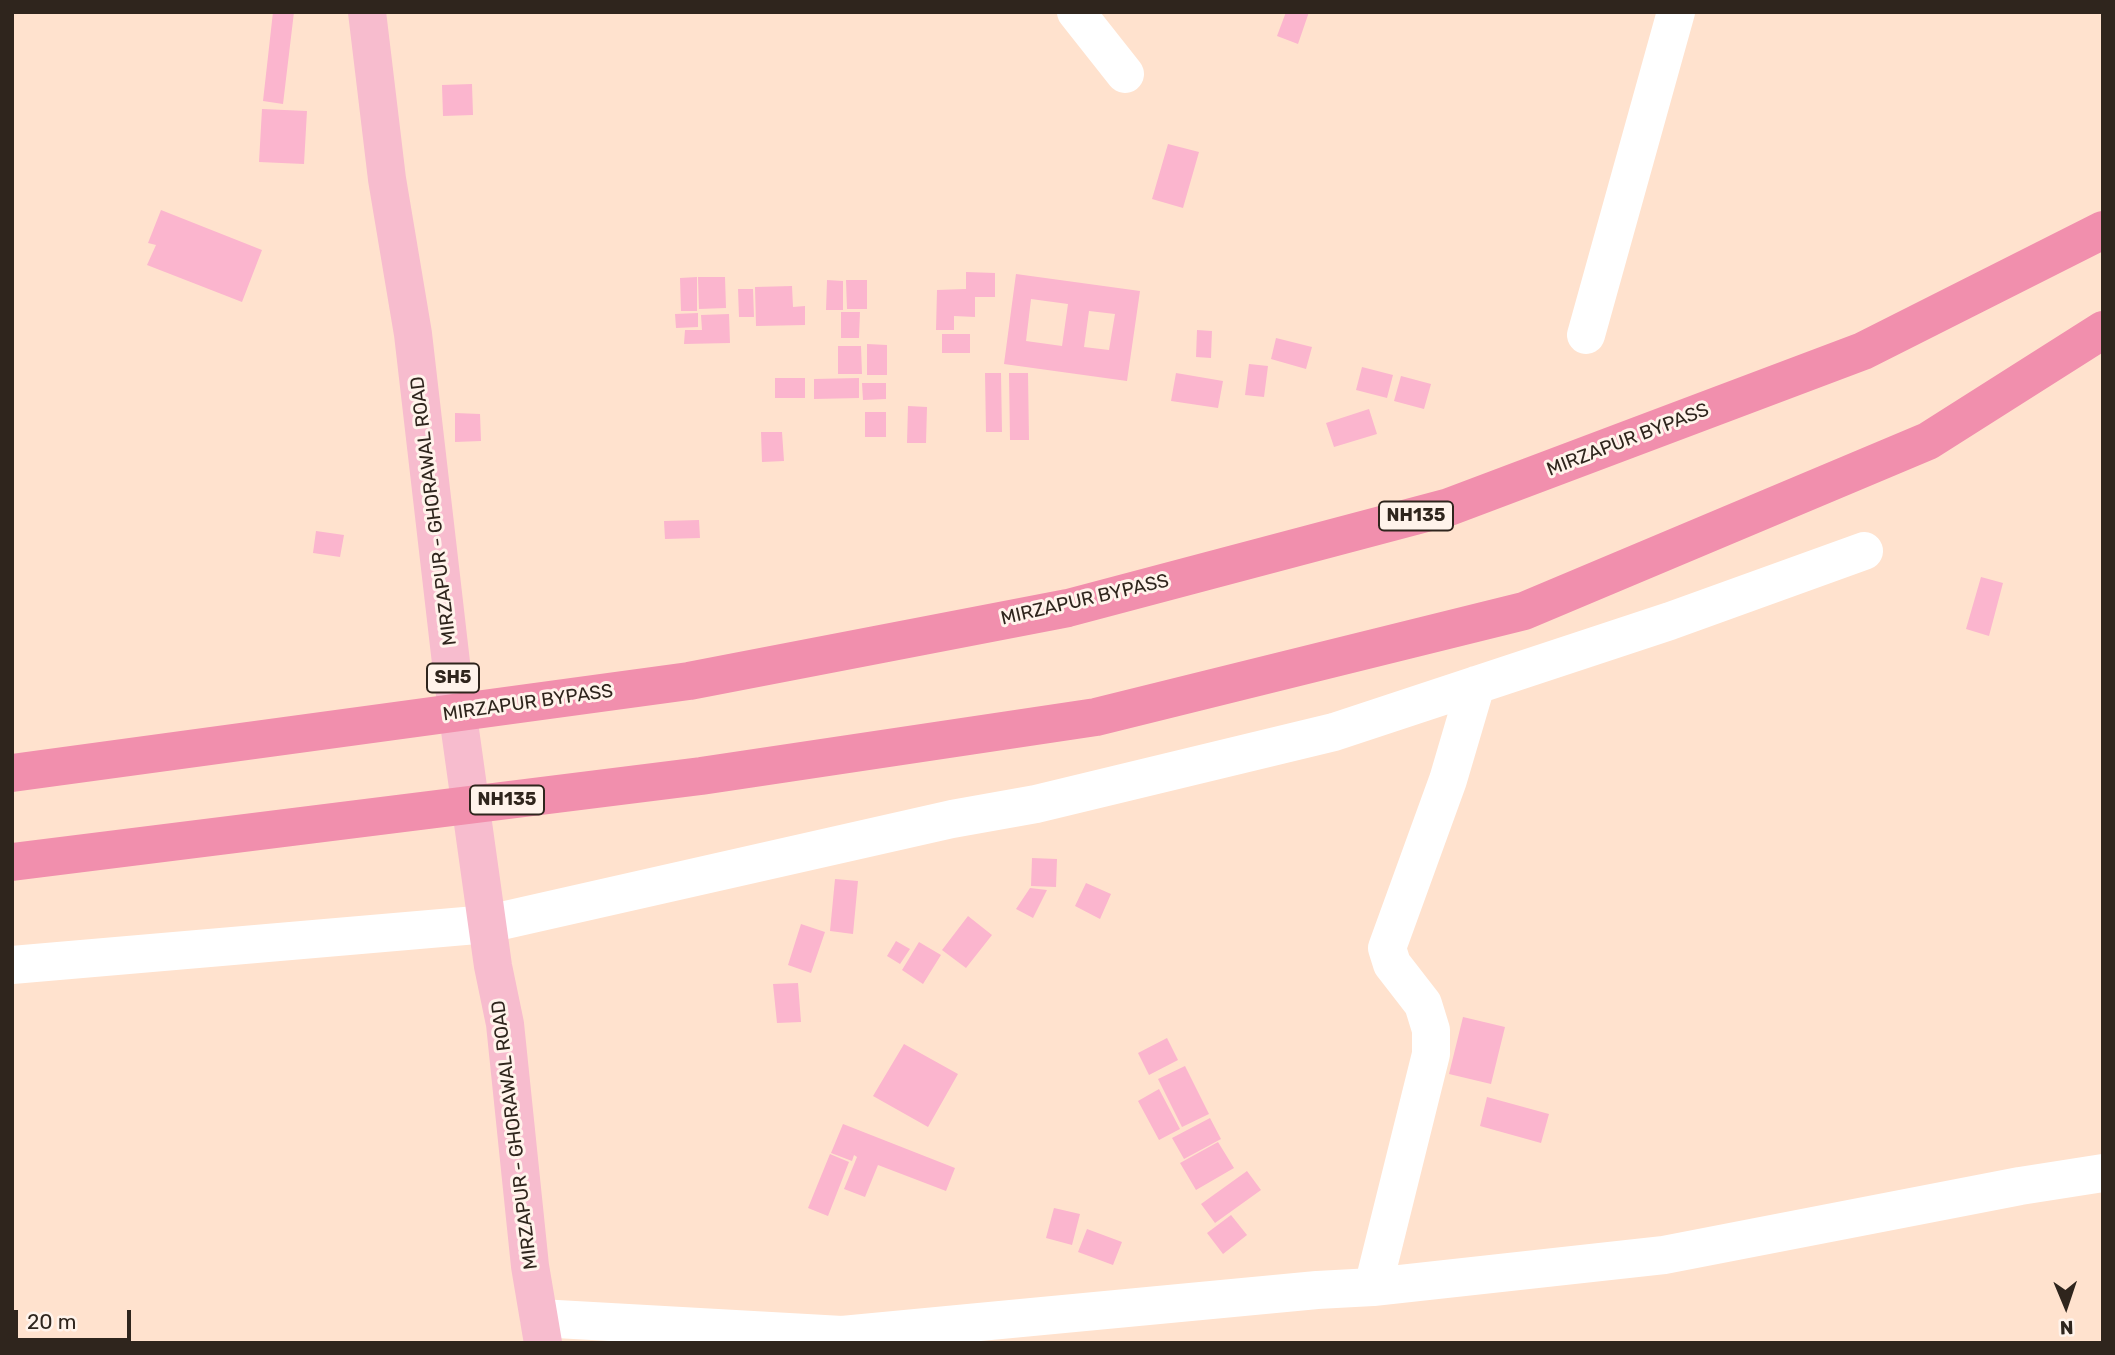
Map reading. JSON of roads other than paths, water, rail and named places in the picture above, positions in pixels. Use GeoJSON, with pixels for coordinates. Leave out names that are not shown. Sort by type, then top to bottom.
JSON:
{"type":"FeatureCollection","features":[{"type":"Feature","properties":{"kind":"highway","name":"MIRZAPUR BYPASS"},"geometry":{"type":"LineString","coordinates":[[12,773],[689,681],[1068,608],[1449,507],[1863,351],[2103,230]]}},
{"type":"Feature","properties":{"kind":"highway","name":"NH135"},"geometry":{"type":"LineString","coordinates":[[12,862],[701,776],[1096,717],[1524,611],[1927,441],[2103,330]]}},
{"type":"Feature","properties":{"kind":"main road","name":"MIRZAPUR - GHORAWAL ROAD"},"geometry":{"type":"LineString","coordinates":[[367,12],[387,179],[413,334],[453,680],[505,1024],[530,1266],[541,1330]]}},
{"type":"Feature","properties":{"kind":"street"},"geometry":{"type":"LineString","coordinates":[[1076,12],[1125,74]]}},
{"type":"Feature","properties":{"kind":"street"},"geometry":{"type":"LineString","coordinates":[[1586,335],[1676,12]]}},
{"type":"Feature","properties":{"kind":"street"},"geometry":{"type":"LineString","coordinates":[[12,965],[488,924],[952,819],[1035,804],[1334,732],[1670,621],[1864,551]]}},
{"type":"Feature","properties":{"kind":"street"},"geometry":{"type":"LineString","coordinates":[[1373,1287],[1430,1054],[1431,1030],[1423,1004],[1392,964],[1387,948],[1448,780],[1476,685]]}},
{"type":"Feature","properties":{"kind":"street"},"geometry":{"type":"LineString","coordinates":[[541,1330],[842,1335],[1373,1287],[1664,1255],[2020,1186],[2103,1173]]}}]}
